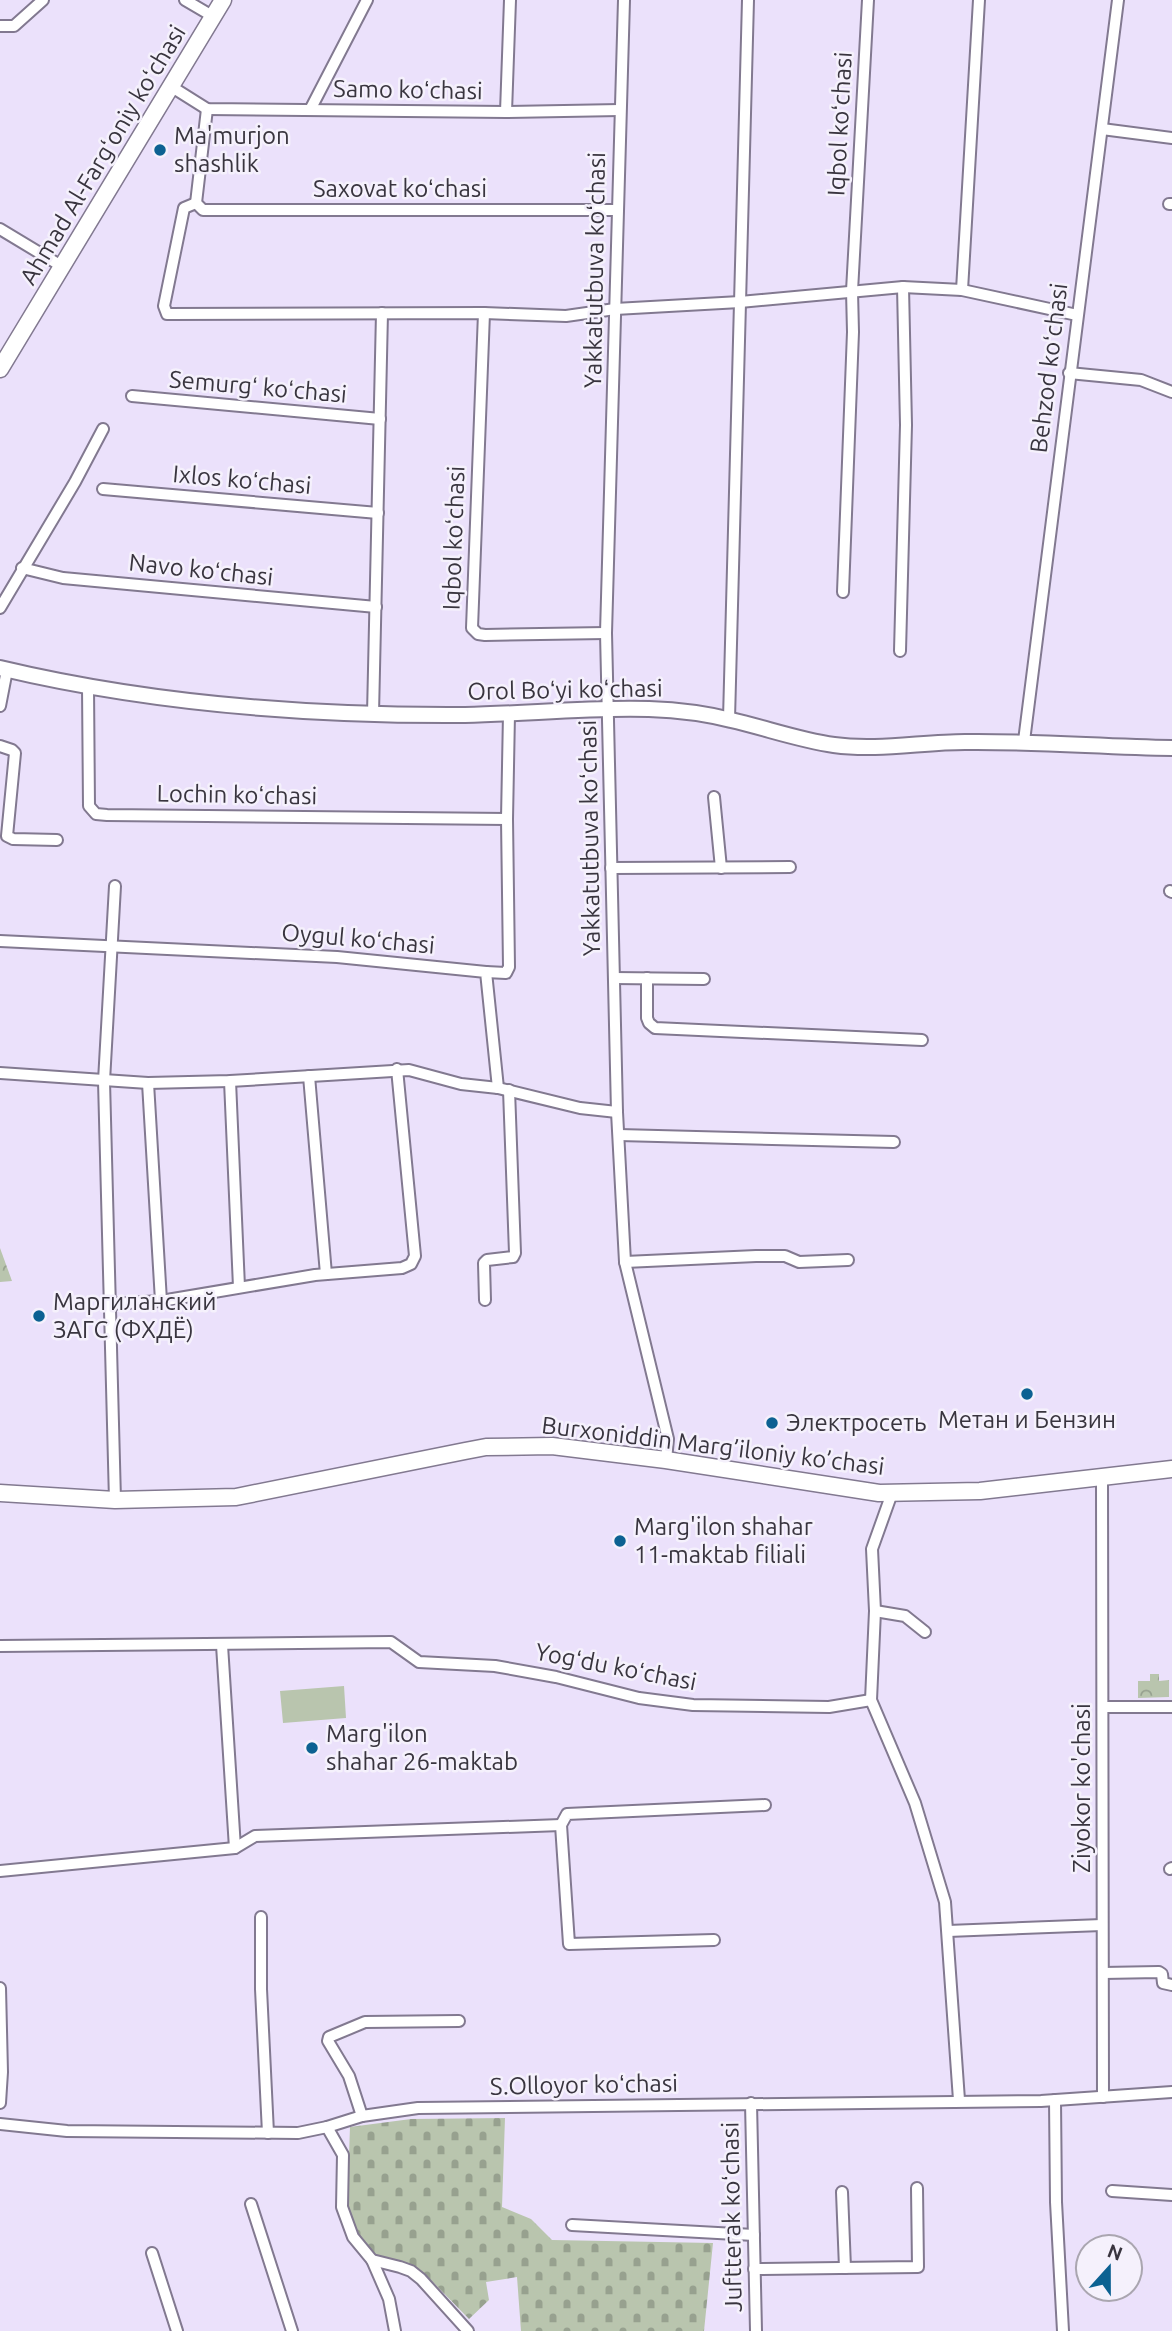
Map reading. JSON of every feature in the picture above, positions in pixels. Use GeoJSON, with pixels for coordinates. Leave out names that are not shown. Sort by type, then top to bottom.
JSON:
{"type":"FeatureCollection","features":[{"type":"Feature","properties":{"kind":"main road","name":"Ahmad Al-Fargʻoniy koʻchasi"},"geometry":{"type":"LineString","coordinates":[[0,369],[6,346],[62,267],[223,0]]}},
{"type":"Feature","properties":{"kind":"main road","name":"Burxoniddin Marg’iloniy ko’chasi"},"geometry":{"type":"LineString","coordinates":[[0,1493],[116,1500],[236,1497],[486,1447],[552,1446],[666,1460],[879,1493],[980,1491],[1172,1469]]}},
{"type":"Feature","properties":{"kind":"street"},"geometry":{"type":"LineString","coordinates":[[0,26],[13,26],[43,0]]}},
{"type":"Feature","properties":{"kind":"street"},"geometry":{"type":"LineString","coordinates":[[185,0],[214,17]]}},
{"type":"Feature","properties":{"kind":"street","name":"Samo koʻchasi"},"geometry":{"type":"LineString","coordinates":[[310,110],[367,0]]}},
{"type":"Feature","properties":{"kind":"street","name":"Samo koʻchasi"},"geometry":{"type":"LineString","coordinates":[[506,112],[510,0]]}},
{"type":"Feature","properties":{"kind":"street","name":"Yakkatutbuva koʻchasi"},"geometry":{"type":"LineString","coordinates":[[624,0],[606,633],[617,1112],[625,1262],[668,1439],[666,1460]]}},
{"type":"Feature","properties":{"kind":"street"},"geometry":{"type":"LineString","coordinates":[[729,719],[748,0]]}},
{"type":"Feature","properties":{"kind":"street","name":"Iqbol koʻchasi"},"geometry":{"type":"LineString","coordinates":[[843,592],[853,332],[852,291],[868,0]]}},
{"type":"Feature","properties":{"kind":"street"},"geometry":{"type":"LineString","coordinates":[[962,290],[979,0]]}},
{"type":"Feature","properties":{"kind":"street","name":"Behzod koʻchasi"},"geometry":{"type":"LineString","coordinates":[[1024,741],[1118,0]]}},
{"type":"Feature","properties":{"kind":"street"},"geometry":{"type":"LineString","coordinates":[[172,87],[207,109],[196,203],[184,208],[164,306],[167,314],[484,313],[566,316],[615,309],[740,302],[903,287],[962,290],[1077,315]]}},
{"type":"Feature","properties":{"kind":"street","name":"Samo koʻchasi"},"geometry":{"type":"LineString","coordinates":[[207,109],[506,112],[620,110]]}},
{"type":"Feature","properties":{"kind":"street"},"geometry":{"type":"LineString","coordinates":[[1102,129],[1172,138]]}},
{"type":"Feature","properties":{"kind":"street","name":"Saxovat koʻchasi"},"geometry":{"type":"LineString","coordinates":[[196,203],[203,210],[617,210]]}},
{"type":"Feature","properties":{"kind":"street"},"geometry":{"type":"LineString","coordinates":[[0,229],[62,267]]}},
{"type":"Feature","properties":{"kind":"street"},"geometry":{"type":"LineString","coordinates":[[900,651],[906,425],[903,287]]}},
{"type":"Feature","properties":{"kind":"street"},"geometry":{"type":"LineString","coordinates":[[373,714],[382,313]]}},
{"type":"Feature","properties":{"kind":"street","name":"Iqbol koʻchasi"},"geometry":{"type":"LineString","coordinates":[[484,313],[472,628],[478,634],[485,635],[606,633]]}},
{"type":"Feature","properties":{"kind":"street"},"geometry":{"type":"LineString","coordinates":[[1069,373],[1141,380],[1172,392]]}},
{"type":"Feature","properties":{"kind":"street","name":"Semurgʻ koʻchasi"},"geometry":{"type":"LineString","coordinates":[[132,396],[380,419]]}},
{"type":"Feature","properties":{"kind":"street"},"geometry":{"type":"LineString","coordinates":[[0,608],[75,482],[103,429]]}},
{"type":"Feature","properties":{"kind":"street","name":"Ixlos koʻchasi"},"geometry":{"type":"LineString","coordinates":[[103,489],[378,513]]}},
{"type":"Feature","properties":{"kind":"street","name":"Navo koʻchasi"},"geometry":{"type":"LineString","coordinates":[[22,568],[63,578],[376,607]]}},
{"type":"Feature","properties":{"kind":"street"},"geometry":{"type":"LineString","coordinates":[[0,706],[3,669]]}},
{"type":"Feature","properties":{"kind":"street","name":"Orol Boʻyi koʻchasi"},"geometry":{"type":"LineString","coordinates":[[3,669],[88,687],[186,700],[373,714],[509,714],[607,708],[679,712],[729,719],[789,736],[852,746],[1024,741],[1172,748]]}},
{"type":"Feature","properties":{"kind":"street","name":"Lochin koʻchasi"},"geometry":{"type":"LineString","coordinates":[[88,687],[88,800],[96,814],[507,819]]}},
{"type":"Feature","properties":{"kind":"street"},"geometry":{"type":"LineString","coordinates":[[485,1300],[484,1263],[487,1260],[513,1257],[515,1253],[504,1089],[486,972],[506,973],[509,967],[509,714]]}},
{"type":"Feature","properties":{"kind":"street"},"geometry":{"type":"LineString","coordinates":[[0,746],[15,753],[7,836],[13,839],[57,840]]}},
{"type":"Feature","properties":{"kind":"street"},"geometry":{"type":"LineString","coordinates":[[714,797],[721,868]]}},
{"type":"Feature","properties":{"kind":"street"},"geometry":{"type":"LineString","coordinates":[[611,868],[790,867]]}},
{"type":"Feature","properties":{"kind":"street"},"geometry":{"type":"LineString","coordinates":[[115,886],[104,1081],[116,1500]]}},
{"type":"Feature","properties":{"kind":"street","name":"Oygul koʻchasi"},"geometry":{"type":"LineString","coordinates":[[0,941],[337,957],[486,972]]}},
{"type":"Feature","properties":{"kind":"street"},"geometry":{"type":"LineString","coordinates":[[614,978],[704,979]]}},
{"type":"Feature","properties":{"kind":"street"},"geometry":{"type":"LineString","coordinates":[[647,978],[647,1018],[655,1028],[922,1040]]}},
{"type":"Feature","properties":{"kind":"street"},"geometry":{"type":"LineString","coordinates":[[0,1073],[148,1083],[230,1081],[397,1069],[431,1074],[468,1085],[504,1089],[580,1108],[617,1112]]}},
{"type":"Feature","properties":{"kind":"street"},"geometry":{"type":"LineString","coordinates":[[110,1304],[161,1301],[326,1274],[402,1268],[414,1260],[397,1069]]}},
{"type":"Feature","properties":{"kind":"street"},"geometry":{"type":"LineString","coordinates":[[309,1076],[326,1274]]}},
{"type":"Feature","properties":{"kind":"street"},"geometry":{"type":"LineString","coordinates":[[230,1081],[239,1287]]}},
{"type":"Feature","properties":{"kind":"street"},"geometry":{"type":"LineString","coordinates":[[148,1083],[161,1301]]}},
{"type":"Feature","properties":{"kind":"street"},"geometry":{"type":"LineString","coordinates":[[619,1135],[894,1142]]}},
{"type":"Feature","properties":{"kind":"street"},"geometry":{"type":"LineString","coordinates":[[625,1262],[756,1256],[785,1256],[799,1262],[848,1260]]}},
{"type":"Feature","properties":{"kind":"street","name":"Ziyokor ko'chasi"},"geometry":{"type":"LineString","coordinates":[[1102,1478],[1103,2097]]}},
{"type":"Feature","properties":{"kind":"street"},"geometry":{"type":"LineString","coordinates":[[892,1493],[872,1549],[875,1611],[871,1700],[915,1803],[945,1902],[959,2100]]}},
{"type":"Feature","properties":{"kind":"street"},"geometry":{"type":"LineString","coordinates":[[875,1611],[905,1616],[926,1632]]}},
{"type":"Feature","properties":{"kind":"street","name":"Yogʻdu koʻchasi"},"geometry":{"type":"LineString","coordinates":[[0,1646],[391,1642],[419,1662],[495,1666],[556,1677],[639,1698],[693,1705],[830,1707],[871,1700]]}},
{"type":"Feature","properties":{"kind":"street"},"geometry":{"type":"LineString","coordinates":[[222,1645],[234,1849]]}},
{"type":"Feature","properties":{"kind":"street"},"geometry":{"type":"LineString","coordinates":[[1103,1707],[1172,1707]]}},
{"type":"Feature","properties":{"kind":"street"},"geometry":{"type":"LineString","coordinates":[[714,1940],[569,1944],[561,1825],[567,1814],[765,1805]]}},
{"type":"Feature","properties":{"kind":"street"},"geometry":{"type":"LineString","coordinates":[[0,1871],[234,1849],[255,1836],[561,1825]]}},
{"type":"Feature","properties":{"kind":"street"},"geometry":{"type":"LineString","coordinates":[[261,1917],[261,1989],[268,2133]]}},
{"type":"Feature","properties":{"kind":"street"},"geometry":{"type":"LineString","coordinates":[[948,1931],[1102,1925]]}},
{"type":"Feature","properties":{"kind":"street"},"geometry":{"type":"LineString","coordinates":[[1103,1973],[1159,1972],[1162,1974],[1163,1983],[1172,1985]]}},
{"type":"Feature","properties":{"kind":"street"},"geometry":{"type":"LineString","coordinates":[[0,1988],[0,2103]]}},
{"type":"Feature","properties":{"kind":"street"},"geometry":{"type":"LineString","coordinates":[[362,2116],[349,2076],[328,2041],[329,2037],[365,2022],[459,2021]]}},
{"type":"Feature","properties":{"kind":"street","name":"S.Olloyor koʻchasi"},"geometry":{"type":"LineString","coordinates":[[0,2124],[67,2132],[298,2133],[362,2116],[418,2108],[1055,2100],[1172,2092]]}},
{"type":"Feature","properties":{"kind":"street"},"geometry":{"type":"LineString","coordinates":[[1055,2100],[1056,2202],[1063,2331]]}},
{"type":"Feature","properties":{"kind":"street","name":"Juftterak koʻchasi"},"geometry":{"type":"LineString","coordinates":[[751,2103],[756,2331]]}},
{"type":"Feature","properties":{"kind":"street"},"geometry":{"type":"LineString","coordinates":[[327,2127],[343,2155],[342,2207],[354,2237],[372,2260],[388,2299],[395,2331]]}},
{"type":"Feature","properties":{"kind":"street"},"geometry":{"type":"LineString","coordinates":[[754,2269],[918,2267],[917,2188]]}},
{"type":"Feature","properties":{"kind":"street"},"geometry":{"type":"LineString","coordinates":[[1112,2191],[1172,2195]]}},
{"type":"Feature","properties":{"kind":"street"},"geometry":{"type":"LineString","coordinates":[[842,2192],[845,2268]]}},
{"type":"Feature","properties":{"kind":"street"},"geometry":{"type":"LineString","coordinates":[[251,2204],[292,2331]]}},
{"type":"Feature","properties":{"kind":"street"},"geometry":{"type":"LineString","coordinates":[[572,2225],[754,2235]]}},
{"type":"Feature","properties":{"kind":"street"},"geometry":{"type":"LineString","coordinates":[[152,2253],[177,2331]]}},
{"type":"Feature","properties":{"kind":"street"},"geometry":{"type":"LineString","coordinates":[[372,2260],[411,2271],[421,2278],[468,2331]]}},
{"type":"Feature","properties":{"kind":"green space"},"geometry":{"type":"Polygon","coordinates":[[[0,1248],[12,1281],[0,1282],[0,1248]]]}},
{"type":"Feature","properties":{"kind":"green space"},"geometry":{"type":"Polygon","coordinates":[[[1150,1674],[1159,1674],[1159,1681],[1169,1680],[1169,1697],[1138,1698],[1138,1681],[1150,1681],[1150,1674]]]}},
{"type":"Feature","properties":{"kind":"green space"},"geometry":{"type":"Polygon","coordinates":[[[344,1686],[346,1718],[283,1723],[280,1691],[344,1686]]]}},
{"type":"Feature","properties":{"kind":"green space"},"geometry":{"type":"Polygon","coordinates":[[[505,2118],[502,2207],[531,2219],[552,2240],[713,2243],[704,2331],[521,2331],[517,2277],[486,2282],[489,2300],[469,2319],[426,2275],[370,2256],[347,2211],[350,2127],[411,2119],[505,2118]]]}},
{"type":"Feature","properties":{"kind":"place","name":"Ma'murjon shashlik"},"geometry":{"type":"Point","coordinates":[160,150]}},
{"type":"Feature","properties":{"kind":"place","name":"Маргиланский ЗАГС (ФХДЁ)"},"geometry":{"type":"Point","coordinates":[39,1316]}},
{"type":"Feature","properties":{"kind":"place","name":"Метан и Бензин"},"geometry":{"type":"Point","coordinates":[1027,1394]}},
{"type":"Feature","properties":{"kind":"place","name":"Электросеть"},"geometry":{"type":"Point","coordinates":[772,1423]}},
{"type":"Feature","properties":{"kind":"place","name":"Marg'ilon shahar 11-maktab filiali"},"geometry":{"type":"Point","coordinates":[620,1541]}},
{"type":"Feature","properties":{"kind":"place","name":"Marg'ilon shahar 26-maktab"},"geometry":{"type":"Point","coordinates":[312,1748]}}]}
